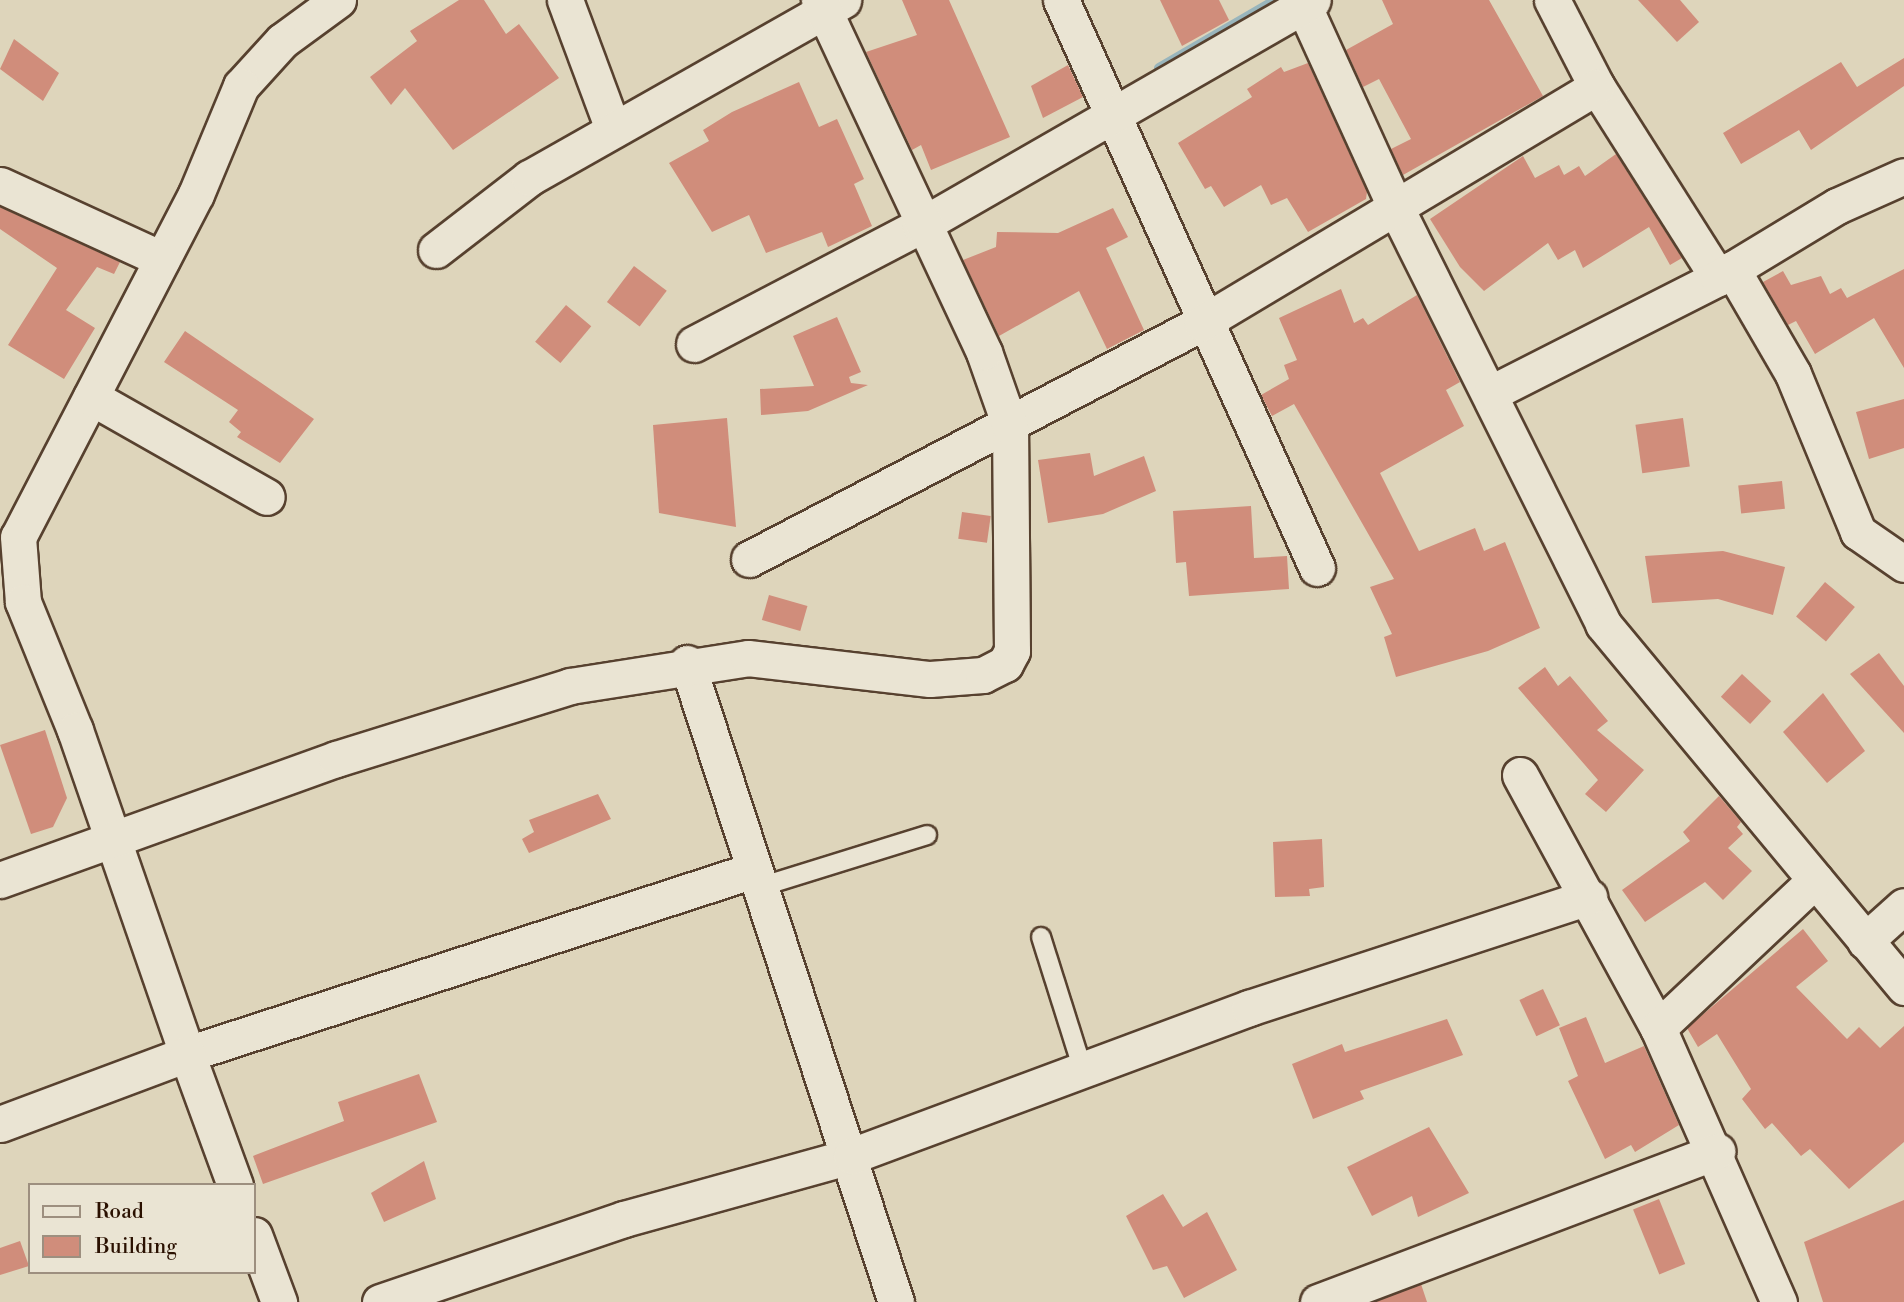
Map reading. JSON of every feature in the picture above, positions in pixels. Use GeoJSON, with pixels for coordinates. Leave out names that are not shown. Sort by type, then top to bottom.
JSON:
{"type":"FeatureCollection","features":[{"type":"Feature","properties":{"kind":"street"},"geometry":{"type":"LineString","coordinates":[[234,1183],[23,601],[17,569],[18,537],[162,259],[241,86],[282,41],[338,0]]}},
{"type":"Feature","properties":{"kind":"street"},"geometry":{"type":"LineString","coordinates":[[565,0],[613,129]]}},
{"type":"Feature","properties":{"kind":"street"},"geometry":{"type":"LineString","coordinates":[[1061,0],[1109,117],[1317,568]]}},
{"type":"Feature","properties":{"kind":"street"},"geometry":{"type":"LineString","coordinates":[[1552,0],[1597,87],[1793,374],[1858,532],[1904,564]]}},
{"type":"Feature","properties":{"kind":"street"},"geometry":{"type":"LineString","coordinates":[[694,344],[920,226],[1306,2],[1395,208],[1491,393],[1544,514],[1603,624],[1904,987]]}},
{"type":"Feature","properties":{"kind":"street"},"geometry":{"type":"LineString","coordinates":[[0,880],[336,759],[570,686],[687,663],[748,658],[930,679],[983,675],[1004,664],[1012,651],[1010,426],[984,352],[920,226],[829,4],[529,178],[436,250]]}},
{"type":"Feature","properties":{"kind":"street"},"geometry":{"type":"LineString","coordinates":[[749,559],[1010,426],[1202,323],[1597,87]]}},
{"type":"Feature","properties":{"kind":"street"},"geometry":{"type":"LineString","coordinates":[[1491,393],[1725,274],[1837,206],[1904,176]]}},
{"type":"Feature","properties":{"kind":"street"},"geometry":{"type":"LineString","coordinates":[[0,185],[162,259]]}},
{"type":"Feature","properties":{"kind":"street"},"geometry":{"type":"LineString","coordinates":[[91,397],[267,497]]}},
{"type":"Feature","properties":{"kind":"street"},"geometry":{"type":"LineString","coordinates":[[687,663],[850,1156],[895,1302]]}},
{"type":"Feature","properties":{"kind":"street"},"geometry":{"type":"LineString","coordinates":[[1520,775],[1589,897],[1658,1028],[1717,1151],[1779,1302]]}},
{"type":"Feature","properties":{"kind":"street"},"geometry":{"type":"LineString","coordinates":[[0,1124],[187,1054],[757,878]]}},
{"type":"Feature","properties":{"kind":"street"},"geometry":{"type":"LineString","coordinates":[[1658,1028],[1815,880]]}},
{"type":"Feature","properties":{"kind":"street"},"geometry":{"type":"LineString","coordinates":[[380,1302],[624,1219],[850,1156],[1249,1008],[1589,897]]}},
{"type":"Feature","properties":{"kind":"street"},"geometry":{"type":"LineString","coordinates":[[1865,940],[1904,906]]}},
{"type":"Feature","properties":{"kind":"street"},"geometry":{"type":"LineString","coordinates":[[1318,1302],[1717,1151]]}},
{"type":"Feature","properties":{"kind":"street"},"geometry":{"type":"LineString","coordinates":[[256,1240],[279,1302]]}},
{"type":"Feature","properties":{"kind":"lane"},"geometry":{"type":"LineString","coordinates":[[757,878],[927,835]]}},
{"type":"Feature","properties":{"kind":"lane"},"geometry":{"type":"LineString","coordinates":[[1041,937],[1083,1070]]}},
{"type":"Feature","properties":{"kind":"building"},"geometry":{"type":"Polygon","coordinates":[[[459,0],[484,0],[506,34],[519,24],[559,78],[453,150],[405,88],[391,105],[370,77],[417,41],[410,31],[459,0]]]}},
{"type":"Feature","properties":{"kind":"building"},"geometry":{"type":"Polygon","coordinates":[[[902,0],[949,0],[1010,137],[931,170],[921,145],[912,150],[866,52],[917,35],[902,0]]]}},
{"type":"Feature","properties":{"kind":"building"},"geometry":{"type":"Polygon","coordinates":[[[1160,0],[1219,0],[1229,20],[1182,46],[1160,0]]]}},
{"type":"Feature","properties":{"kind":"building"},"geometry":{"type":"Polygon","coordinates":[[[1382,0],[1489,0],[1543,96],[1403,175],[1391,149],[1411,139],[1379,79],[1363,87],[1346,50],[1393,24],[1382,0]]]}},
{"type":"Feature","properties":{"kind":"building"},"geometry":{"type":"Polygon","coordinates":[[[1638,0],[1680,0],[1699,22],[1677,42],[1638,0]]]}},
{"type":"Feature","properties":{"kind":"building"},"geometry":{"type":"Polygon","coordinates":[[[14,39],[59,73],[43,101],[0,69],[14,39]]]}},
{"type":"Feature","properties":{"kind":"building"},"geometry":{"type":"Polygon","coordinates":[[[1904,58],[1904,86],[1811,150],[1799,130],[1741,164],[1723,133],[1841,62],[1857,87],[1904,58]]]}},
{"type":"Feature","properties":{"kind":"building"},"geometry":{"type":"Polygon","coordinates":[[[1308,63],[1367,192],[1366,199],[1308,232],[1287,198],[1271,205],[1261,185],[1224,207],[1211,186],[1205,189],[1178,143],[1252,97],[1247,89],[1281,67],[1284,72],[1308,63]]]}},
{"type":"Feature","properties":{"kind":"building"},"geometry":{"type":"Polygon","coordinates":[[[1068,65],[1083,97],[1043,118],[1031,86],[1068,65]]]}},
{"type":"Feature","properties":{"kind":"building"},"geometry":{"type":"Polygon","coordinates":[[[799,82],[819,127],[837,119],[864,179],[854,184],[872,226],[828,247],[822,232],[766,253],[749,215],[712,232],[669,163],[709,141],[703,130],[732,112],[799,82]]]}},
{"type":"Feature","properties":{"kind":"building"},"geometry":{"type":"Polygon","coordinates":[[[1616,154],[1682,258],[1670,265],[1649,227],[1583,268],[1575,250],[1558,260],[1548,243],[1484,291],[1460,267],[1430,219],[1523,156],[1535,178],[1559,165],[1564,175],[1579,166],[1585,176],[1616,154]]]}},
{"type":"Feature","properties":{"kind":"building"},"geometry":{"type":"Polygon","coordinates":[[[0,207],[120,262],[114,274],[97,267],[66,310],[95,328],[64,379],[8,345],[57,268],[0,229],[0,207]]]}},
{"type":"Feature","properties":{"kind":"building"},"geometry":{"type":"Polygon","coordinates":[[[1113,208],[1128,237],[1106,248],[1144,330],[1107,349],[1079,291],[999,336],[963,260],[996,247],[997,232],[1058,233],[1113,208]]]}},
{"type":"Feature","properties":{"kind":"building"},"geometry":{"type":"Polygon","coordinates":[[[634,266],[667,291],[640,327],[607,302],[634,266]]]}},
{"type":"Feature","properties":{"kind":"building"},"geometry":{"type":"Polygon","coordinates":[[[1904,269],[1904,368],[1874,318],[1815,354],[1796,321],[1788,325],[1763,282],[1783,271],[1791,285],[1821,276],[1830,294],[1841,288],[1847,298],[1904,269]]]}},
{"type":"Feature","properties":{"kind":"building"},"geometry":{"type":"Polygon","coordinates":[[[1341,289],[1354,323],[1363,318],[1368,325],[1417,295],[1460,382],[1446,390],[1464,426],[1380,473],[1419,551],[1475,528],[1484,551],[1505,542],[1540,628],[1488,651],[1396,677],[1384,637],[1392,634],[1370,587],[1394,579],[1294,404],[1272,416],[1261,395],[1289,379],[1284,365],[1297,360],[1279,318],[1341,289]]]}},
{"type":"Feature","properties":{"kind":"building"},"geometry":{"type":"Polygon","coordinates":[[[566,305],[591,326],[560,363],[535,342],[566,305]]]}},
{"type":"Feature","properties":{"kind":"building"},"geometry":{"type":"Polygon","coordinates":[[[837,317],[861,372],[849,377],[851,383],[868,385],[808,411],[761,415],[760,389],[814,386],[793,336],[837,317]]]}},
{"type":"Feature","properties":{"kind":"building"},"geometry":{"type":"Polygon","coordinates":[[[185,331],[314,419],[280,463],[237,437],[241,432],[229,422],[238,410],[164,362],[185,331]]]}},
{"type":"Feature","properties":{"kind":"building"},"geometry":{"type":"Polygon","coordinates":[[[1904,399],[1904,448],[1869,459],[1856,412],[1904,399]]]}},
{"type":"Feature","properties":{"kind":"building"},"geometry":{"type":"Polygon","coordinates":[[[727,418],[736,527],[659,513],[653,425],[727,418]]]}},
{"type":"Feature","properties":{"kind":"building"},"geometry":{"type":"Polygon","coordinates":[[[1683,418],[1690,467],[1642,473],[1635,425],[1683,418]]]}},
{"type":"Feature","properties":{"kind":"building"},"geometry":{"type":"Polygon","coordinates":[[[1090,453],[1094,476],[1144,456],[1156,491],[1103,514],[1048,523],[1038,460],[1090,453]]]}},
{"type":"Feature","properties":{"kind":"building"},"geometry":{"type":"Polygon","coordinates":[[[1782,481],[1785,509],[1741,513],[1738,486],[1782,481]]]}},
{"type":"Feature","properties":{"kind":"building"},"geometry":{"type":"Polygon","coordinates":[[[1251,506],[1254,558],[1287,556],[1289,589],[1189,596],[1186,562],[1176,563],[1173,511],[1251,506]]]}},
{"type":"Feature","properties":{"kind":"building"},"geometry":{"type":"Polygon","coordinates":[[[962,512],[991,516],[987,543],[958,539],[962,512]]]}},
{"type":"Feature","properties":{"kind":"building"},"geometry":{"type":"Polygon","coordinates":[[[1723,551],[1785,567],[1773,615],[1718,599],[1652,603],[1645,556],[1723,551]]]}},
{"type":"Feature","properties":{"kind":"building"},"geometry":{"type":"Polygon","coordinates":[[[1825,582],[1855,607],[1826,642],[1796,616],[1825,582]]]}},
{"type":"Feature","properties":{"kind":"building"},"geometry":{"type":"Polygon","coordinates":[[[769,595],[807,606],[800,631],[762,620],[769,595]]]}},
{"type":"Feature","properties":{"kind":"building"},"geometry":{"type":"Polygon","coordinates":[[[1879,653],[1904,686],[1904,733],[1850,674],[1879,653]]]}},
{"type":"Feature","properties":{"kind":"building"},"geometry":{"type":"Polygon","coordinates":[[[1545,667],[1558,686],[1570,676],[1608,721],[1597,730],[1644,770],[1606,812],[1585,794],[1598,780],[1518,688],[1545,667]]]}},
{"type":"Feature","properties":{"kind":"building"},"geometry":{"type":"Polygon","coordinates":[[[1742,674],[1771,701],[1750,724],[1721,697],[1742,674]]]}},
{"type":"Feature","properties":{"kind":"building"},"geometry":{"type":"Polygon","coordinates":[[[1823,693],[1865,751],[1827,783],[1783,732],[1823,693]]]}},
{"type":"Feature","properties":{"kind":"building"},"geometry":{"type":"Polygon","coordinates":[[[45,730],[67,798],[53,827],[31,834],[0,745],[45,730]]]}},
{"type":"Feature","properties":{"kind":"building"},"geometry":{"type":"Polygon","coordinates":[[[598,794],[611,819],[529,853],[522,839],[534,832],[529,820],[598,794]]]}},
{"type":"Feature","properties":{"kind":"building"},"geometry":{"type":"Polygon","coordinates":[[[1719,796],[1741,822],[1737,827],[1743,834],[1728,848],[1752,871],[1723,900],[1705,882],[1645,922],[1622,890],[1690,841],[1683,832],[1719,796]]]}},
{"type":"Feature","properties":{"kind":"building"},"geometry":{"type":"Polygon","coordinates":[[[1322,839],[1324,887],[1309,889],[1310,896],[1275,897],[1273,842],[1322,839]]]}},
{"type":"Feature","properties":{"kind":"building"},"geometry":{"type":"Polygon","coordinates":[[[1803,929],[1828,961],[1796,987],[1847,1039],[1859,1027],[1880,1048],[1904,1026],[1904,1142],[1849,1189],[1810,1149],[1801,1156],[1772,1123],[1765,1129],[1742,1099],[1751,1089],[1717,1034],[1698,1047],[1687,1028],[1803,929]]]}},
{"type":"Feature","properties":{"kind":"building"},"geometry":{"type":"Polygon","coordinates":[[[1543,989],[1560,1025],[1536,1036],[1519,1000],[1543,989]]]}},
{"type":"Feature","properties":{"kind":"building"},"geometry":{"type":"Polygon","coordinates":[[[1586,1017],[1605,1063],[1644,1046],[1679,1125],[1635,1152],[1631,1145],[1605,1159],[1568,1081],[1578,1076],[1559,1028],[1586,1017]]]}},
{"type":"Feature","properties":{"kind":"building"},"geometry":{"type":"Polygon","coordinates":[[[1447,1019],[1463,1055],[1360,1091],[1364,1099],[1313,1119],[1292,1064],[1342,1044],[1345,1052],[1447,1019]]]}},
{"type":"Feature","properties":{"kind":"building"},"geometry":{"type":"Polygon","coordinates":[[[419,1074],[437,1122],[263,1184],[253,1156],[344,1121],[338,1102],[419,1074]]]}},
{"type":"Feature","properties":{"kind":"building"},"geometry":{"type":"Polygon","coordinates":[[[1429,1127],[1469,1193],[1418,1217],[1412,1196],[1372,1216],[1347,1167],[1429,1127]]]}},
{"type":"Feature","properties":{"kind":"building"},"geometry":{"type":"Polygon","coordinates":[[[424,1161],[436,1199],[384,1222],[371,1193],[424,1161]]]}},
{"type":"Feature","properties":{"kind":"building"},"geometry":{"type":"Polygon","coordinates":[[[1163,1194],[1183,1227],[1207,1212],[1237,1270],[1184,1298],[1167,1266],[1153,1270],[1126,1216],[1163,1194]]]}},
{"type":"Feature","properties":{"kind":"building"},"geometry":{"type":"Polygon","coordinates":[[[1659,1199],[1685,1264],[1659,1274],[1633,1209],[1659,1199]]]}},
{"type":"Feature","properties":{"kind":"building"},"geometry":{"type":"Polygon","coordinates":[[[1904,1200],[1904,1302],[1823,1302],[1804,1242],[1904,1200]]]}},
{"type":"Feature","properties":{"kind":"building"},"geometry":{"type":"Polygon","coordinates":[[[20,1241],[28,1266],[0,1275],[0,1248],[20,1241]]]}},
{"type":"Feature","properties":{"kind":"building"},"geometry":{"type":"Polygon","coordinates":[[[1421,1284],[1427,1302],[1375,1302],[1421,1284]]]}},
{"type":"Feature","properties":{"kind":"waterway"},"geometry":{"type":"LineString","coordinates":[[1159,68],[1276,0]]}}]}
